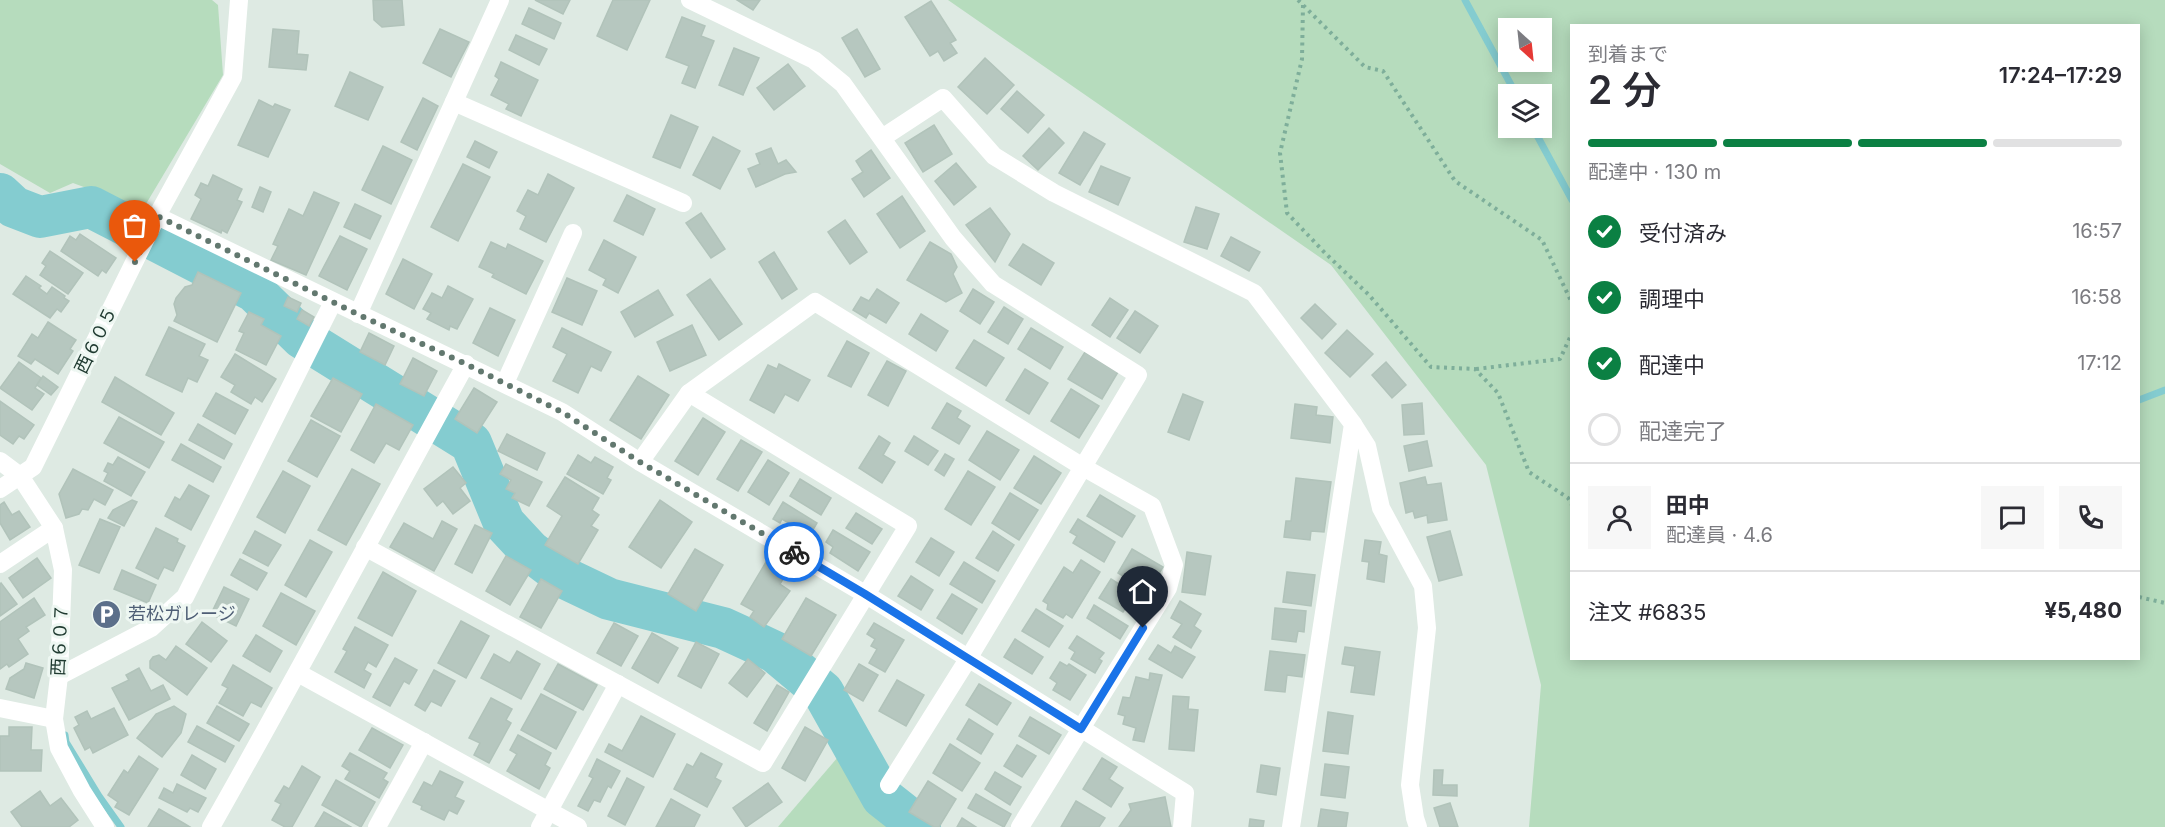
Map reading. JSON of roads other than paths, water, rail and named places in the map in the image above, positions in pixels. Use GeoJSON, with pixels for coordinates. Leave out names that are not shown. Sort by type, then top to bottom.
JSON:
{"type":"FeatureCollection","features":[{"type":"Feature","properties":{"kind":"street","name":"西６０５"},"geometry":{"type":"LineString","coordinates":[[0,489],[33,467],[151,228],[233,77],[239,0]]}},
{"type":"Feature","properties":{"kind":"street"},"geometry":{"type":"LineString","coordinates":[[357,314],[500,0]]}},
{"type":"Feature","properties":{"kind":"street"},"geometry":{"type":"LineString","coordinates":[[690,0],[814,60],[843,84],[953,238],[993,284],[1138,375],[968,659],[889,784]]}},
{"type":"Feature","properties":{"kind":"street"},"geometry":{"type":"LineString","coordinates":[[882,138],[943,98],[994,156],[1054,193],[1254,293],[1353,424],[1367,446],[1381,508],[1423,586],[1427,628],[1410,786],[1414,818],[1418,827]]}},
{"type":"Feature","properties":{"kind":"street"},"geometry":{"type":"LineString","coordinates":[[454,102],[683,203]]}},
{"type":"Feature","properties":{"kind":"street"},"geometry":{"type":"LineString","coordinates":[[151,228],[333,302],[562,412],[640,462],[865,594],[1185,793],[1182,827]]}},
{"type":"Feature","properties":{"kind":"street"},"geometry":{"type":"LineString","coordinates":[[504,383],[573,233]]}},
{"type":"Feature","properties":{"kind":"street"},"geometry":{"type":"LineString","coordinates":[[59,676],[151,628],[185,597],[333,302]]}},
{"type":"Feature","properties":{"kind":"street"},"geometry":{"type":"LineString","coordinates":[[640,462],[689,393],[815,302],[1083,467],[1152,506],[1174,564],[1168,588],[1020,827]]}},
{"type":"Feature","properties":{"kind":"street"},"geometry":{"type":"LineString","coordinates":[[211,827],[298,673],[466,364]]}},
{"type":"Feature","properties":{"kind":"street"},"geometry":{"type":"LineString","coordinates":[[365,546],[763,763],[908,526],[689,393]]}},
{"type":"Feature","properties":{"kind":"street"},"geometry":{"type":"LineString","coordinates":[[1291,827],[1353,424]]}},
{"type":"Feature","properties":{"kind":"street","name":"西６０７"},"geometry":{"type":"LineString","coordinates":[[0,461],[21,476],[54,528],[63,570],[59,676],[54,719],[59,748],[105,827]]}},
{"type":"Feature","properties":{"kind":"street"},"geometry":{"type":"LineString","coordinates":[[0,564],[54,528]]}},
{"type":"Feature","properties":{"kind":"street"},"geometry":{"type":"LineString","coordinates":[[298,673],[424,742],[545,819],[578,827]]}},
{"type":"Feature","properties":{"kind":"street"},"geometry":{"type":"LineString","coordinates":[[545,819],[618,684]]}},
{"type":"Feature","properties":{"kind":"street"},"geometry":{"type":"LineString","coordinates":[[0,708],[54,719]]}},
{"type":"Feature","properties":{"kind":"street"},"geometry":{"type":"LineString","coordinates":[[377,827],[424,742]]}},
{"type":"Feature","properties":{"kind":"waterway"},"geometry":{"type":"LineString","coordinates":[[1465,0],[1511,84]]}},
{"type":"Feature","properties":{"kind":"waterway"},"geometry":{"type":"LineString","coordinates":[[1538,138],[1570,196]]}},
{"type":"Feature","properties":{"kind":"waterway"},"geometry":{"type":"LineString","coordinates":[[0,194],[14,207],[40,217],[91,207],[254,291],[302,338],[471,443],[504,523],[530,551],[567,579],[609,599],[723,628],[775,652],[823,692],[882,797],[920,827]]}},
{"type":"Feature","properties":{"kind":"waterway"},"geometry":{"type":"LineString","coordinates":[[2140,400],[2165,390]]}},
{"type":"Feature","properties":{"kind":"waterway"},"geometry":{"type":"LineString","coordinates":[[65,735],[66,742],[121,827]]}},
{"type":"Feature","properties":{"kind":"place","name":"若松ガレージ"},"geometry":{"type":"Point","coordinates":[107,614]}}]}
